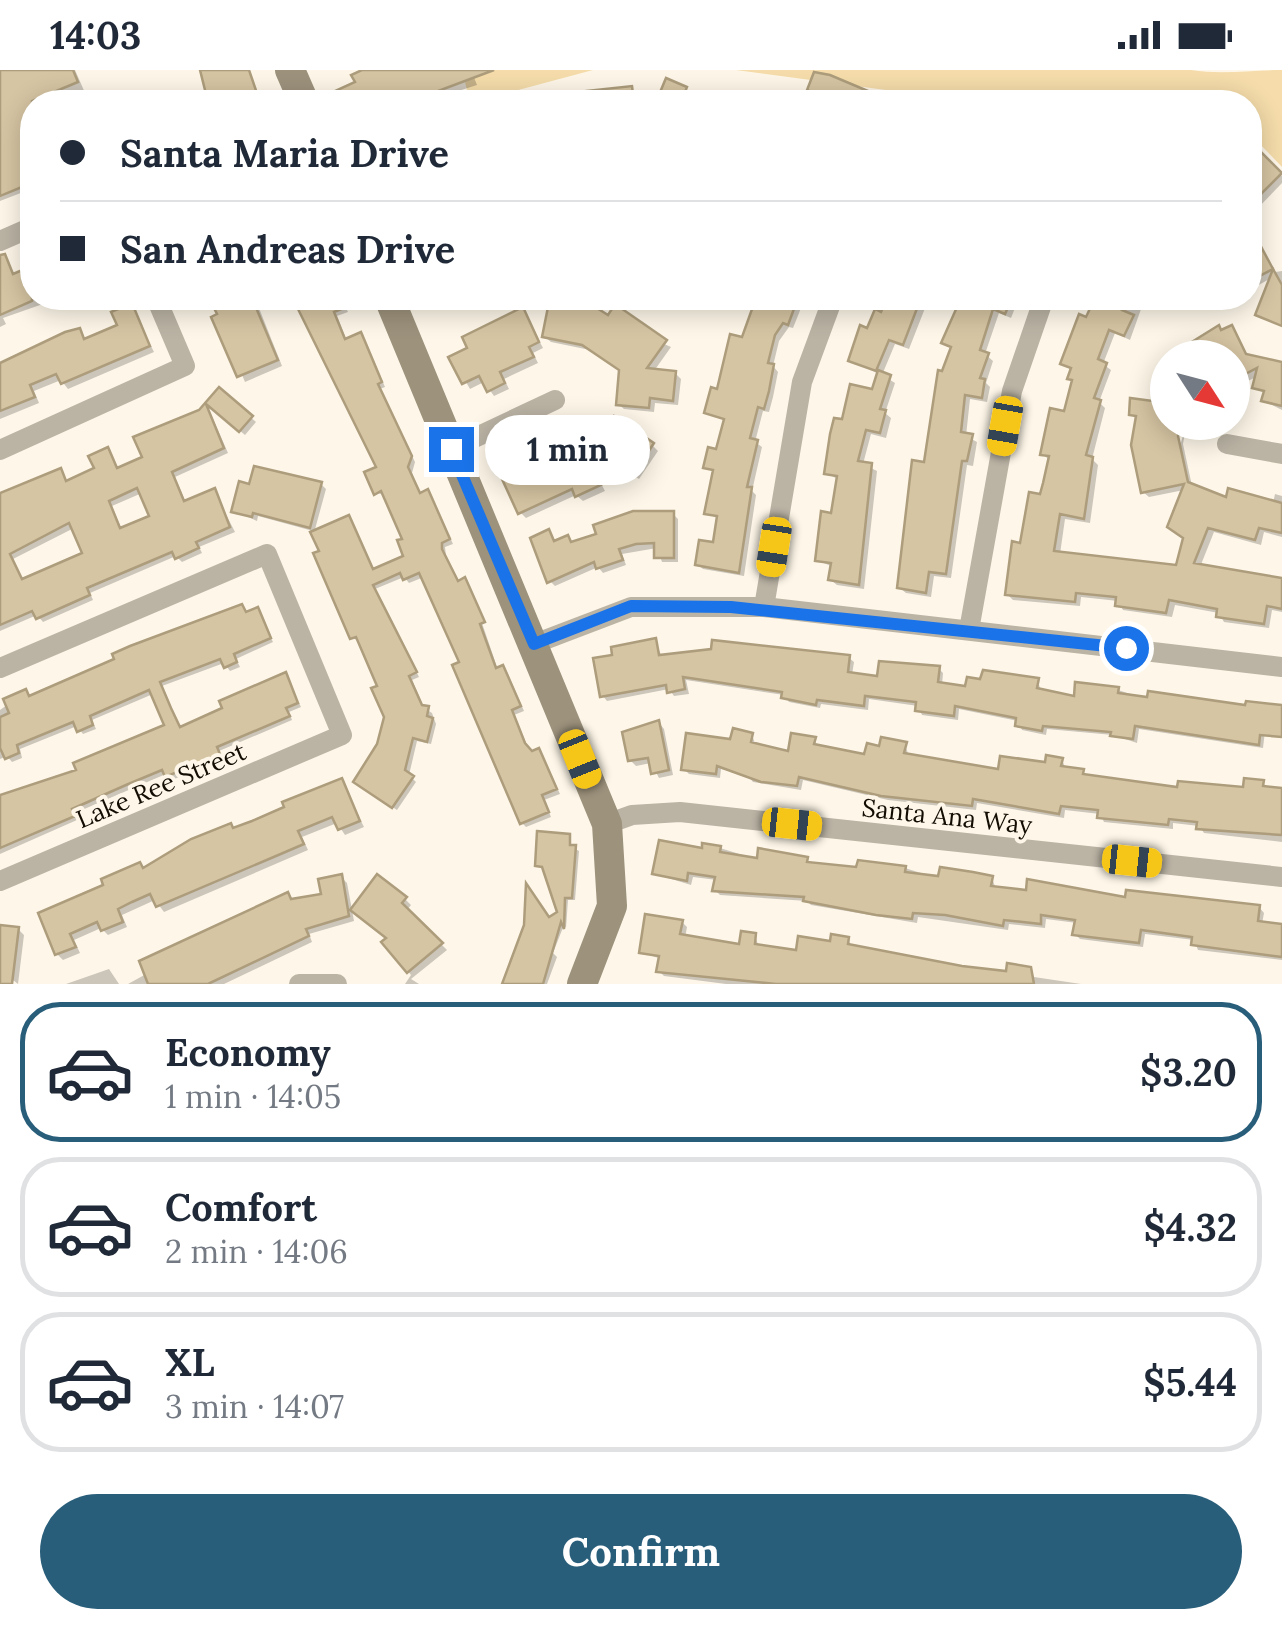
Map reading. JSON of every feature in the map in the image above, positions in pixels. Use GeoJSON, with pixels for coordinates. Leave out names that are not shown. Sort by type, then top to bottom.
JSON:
{"type":"FeatureCollection","features":[{"type":"Feature","properties":{"kind":"street"},"geometry":{"type":"LineString","coordinates":[[0,450],[186,366],[161,310]]}},
{"type":"Feature","properties":{"kind":"street"},"geometry":{"type":"LineString","coordinates":[[394,310],[607,824],[612,906],[582,984]]}},
{"type":"Feature","properties":{"kind":"street"},"geometry":{"type":"LineString","coordinates":[[764,607],[802,382],[829,310]]}},
{"type":"Feature","properties":{"kind":"street"},"geometry":{"type":"LineString","coordinates":[[969,630],[1012,391],[1040,310]]}},
{"type":"Feature","properties":{"kind":"street"},"geometry":{"type":"LineString","coordinates":[[451,449],[555,400]]}},
{"type":"Feature","properties":{"kind":"street"},"geometry":{"type":"LineString","coordinates":[[1227,444],[1282,454]]}},
{"type":"Feature","properties":{"kind":"street","name":"Lake Ree Street"},"geometry":{"type":"LineString","coordinates":[[0,668],[268,554],[342,735],[0,881]]}},
{"type":"Feature","properties":{"kind":"street"},"geometry":{"type":"LineString","coordinates":[[534,644],[631,606],[764,607],[1282,667]]}},
{"type":"Feature","properties":{"kind":"street","name":"Santa Ana Way"},"geometry":{"type":"LineString","coordinates":[[607,824],[632,815],[680,812],[1282,878]]}},
{"type":"Feature","properties":{"kind":"street"},"geometry":{"type":"LineString","coordinates":[[299,984],[338,984]]}},
{"type":"Feature","properties":{"kind":"shaded area"},"geometry":{"type":"Polygon","coordinates":[[[462,70],[593,70],[519,90],[467,90],[462,70]]]}},
{"type":"Feature","properties":{"kind":"shaded area"},"geometry":{"type":"Polygon","coordinates":[[[736,70],[1282,70],[1282,167],[1262,146],[1262,90],[886,90],[736,70]]]}},
{"type":"Feature","properties":{"kind":"building"},"geometry":{"type":"Polygon","coordinates":[[[0,70],[73,70],[78,82],[59,90],[20,90],[20,188],[0,196],[0,70]]]}},
{"type":"Feature","properties":{"kind":"building"},"geometry":{"type":"Polygon","coordinates":[[[200,70],[249,70],[256,90],[205,90],[200,70]]]}},
{"type":"Feature","properties":{"kind":"building"},"geometry":{"type":"Polygon","coordinates":[[[362,70],[494,70],[441,90],[337,90],[355,82],[351,75],[362,70]]]}},
{"type":"Feature","properties":{"kind":"building"},"geometry":{"type":"Polygon","coordinates":[[[814,72],[866,90],[807,90],[814,72]]]}},
{"type":"Feature","properties":{"kind":"building"},"geometry":{"type":"Polygon","coordinates":[[[666,78],[687,87],[686,90],[661,90],[666,78]]]}},
{"type":"Feature","properties":{"kind":"building"},"geometry":{"type":"Polygon","coordinates":[[[632,86],[632,90],[595,90],[632,86]]]}},
{"type":"Feature","properties":{"kind":"building"},"geometry":{"type":"Polygon","coordinates":[[[1262,153],[1282,173],[1262,193],[1262,153]]]}},
{"type":"Feature","properties":{"kind":"building"},"geometry":{"type":"Polygon","coordinates":[[[1262,248],[1273,269],[1262,275],[1262,248]]]}},
{"type":"Feature","properties":{"kind":"building"},"geometry":{"type":"Polygon","coordinates":[[[5,254],[13,274],[20,271],[20,306],[0,315],[0,255],[5,254]]]}},
{"type":"Feature","properties":{"kind":"building"},"geometry":{"type":"Polygon","coordinates":[[[1273,269],[1282,285],[1282,326],[1255,315],[1262,310],[1262,297],[1273,269]]]}},
{"type":"Feature","properties":{"kind":"building"},"geometry":{"type":"Polygon","coordinates":[[[135,310],[150,346],[61,384],[56,374],[30,385],[35,397],[0,411],[0,363],[65,332],[80,328],[84,339],[117,325],[111,312],[135,310]]]}},
{"type":"Feature","properties":{"kind":"building"},"geometry":{"type":"Polygon","coordinates":[[[215,310],[257,310],[278,360],[237,377],[211,317],[217,314],[215,310]]]}},
{"type":"Feature","properties":{"kind":"building"},"geometry":{"type":"Polygon","coordinates":[[[298,310],[339,310],[334,312],[345,339],[361,332],[382,382],[378,384],[412,456],[408,467],[420,493],[428,489],[450,539],[442,543],[442,549],[458,581],[465,577],[485,622],[480,624],[496,668],[503,665],[521,706],[512,710],[525,743],[532,751],[539,748],[557,789],[542,795],[549,812],[520,824],[452,665],[459,662],[419,573],[403,580],[400,573],[373,585],[417,672],[409,676],[422,705],[429,706],[427,716],[433,718],[427,742],[413,738],[405,770],[414,776],[392,808],[353,782],[377,744],[384,717],[371,688],[377,686],[356,637],[350,639],[313,553],[319,551],[310,532],[349,515],[373,569],[403,556],[397,540],[402,539],[381,491],[374,495],[364,472],[376,467],[298,310]]]}},
{"type":"Feature","properties":{"kind":"building"},"geometry":{"type":"Polygon","coordinates":[[[524,310],[539,342],[529,347],[534,357],[500,372],[505,383],[487,392],[479,376],[462,384],[448,357],[467,348],[462,337],[524,310]]]}},
{"type":"Feature","properties":{"kind":"building"},"geometry":{"type":"Polygon","coordinates":[[[547,310],[600,310],[608,315],[611,310],[624,310],[667,340],[647,368],[676,371],[673,401],[650,398],[649,408],[616,405],[619,370],[582,345],[542,337],[547,310]]]}},
{"type":"Feature","properties":{"kind":"building"},"geometry":{"type":"Polygon","coordinates":[[[752,310],[794,310],[788,325],[783,323],[775,335],[768,363],[774,364],[769,391],[764,409],[758,407],[750,438],[758,440],[747,487],[752,487],[739,573],[695,565],[699,540],[713,542],[717,516],[704,514],[713,470],[703,468],[708,447],[716,449],[724,419],[704,413],[711,387],[717,389],[730,334],[742,337],[752,310]]]}},
{"type":"Feature","properties":{"kind":"building"},"geometry":{"type":"Polygon","coordinates":[[[875,310],[916,310],[903,345],[889,340],[876,371],[848,361],[860,325],[867,328],[875,310]]]}},
{"type":"Feature","properties":{"kind":"building"},"geometry":{"type":"Polygon","coordinates":[[[956,310],[993,310],[980,350],[989,353],[980,378],[985,379],[982,398],[965,395],[961,432],[973,434],[967,461],[962,461],[946,574],[929,572],[926,593],[897,588],[912,460],[924,462],[938,370],[942,371],[951,347],[941,343],[956,310]]]}},
{"type":"Feature","properties":{"kind":"building"},"geometry":{"type":"Polygon","coordinates":[[[1089,310],[1122,310],[1134,315],[1124,336],[1109,330],[1098,359],[1107,363],[1094,398],[1101,400],[1086,455],[1093,457],[1084,519],[1060,514],[1054,551],[1176,565],[1183,538],[1167,527],[1184,484],[1141,493],[1131,445],[1136,416],[1129,415],[1130,398],[1150,401],[1150,440],[1179,440],[1188,482],[1226,497],[1228,488],[1282,503],[1282,533],[1259,528],[1255,540],[1208,528],[1194,563],[1282,578],[1282,609],[1267,606],[1264,624],[1216,617],[1217,609],[1169,600],[1166,613],[1115,606],[1116,597],[1076,593],[1075,602],[1005,595],[1012,541],[1020,543],[1029,492],[1040,494],[1043,483],[1049,456],[1040,455],[1050,408],[1064,411],[1071,368],[1060,364],[1079,314],[1086,317],[1089,310]]]}},
{"type":"Feature","properties":{"kind":"building"},"geometry":{"type":"Polygon","coordinates":[[[1219,325],[1221,330],[1232,325],[1239,340],[1195,340],[1219,325]]]}},
{"type":"Feature","properties":{"kind":"building"},"geometry":{"type":"Polygon","coordinates":[[[1250,355],[1282,362],[1282,406],[1261,401],[1264,391],[1252,388],[1257,368],[1250,372],[1250,355]]]}},
{"type":"Feature","properties":{"kind":"building"},"geometry":{"type":"Polygon","coordinates":[[[878,370],[891,375],[880,409],[886,410],[880,433],[866,430],[858,461],[872,463],[859,585],[828,580],[831,563],[815,561],[821,511],[831,513],[837,476],[824,474],[830,434],[834,418],[842,419],[850,384],[872,389],[878,370]]]}},
{"type":"Feature","properties":{"kind":"building"},"geometry":{"type":"Polygon","coordinates":[[[219,387],[253,416],[239,432],[206,404],[224,448],[172,472],[184,501],[215,488],[230,527],[196,542],[199,548],[175,559],[172,552],[87,588],[90,595],[36,619],[32,611],[0,625],[0,493],[61,468],[66,481],[94,468],[88,456],[108,447],[117,468],[142,457],[133,437],[199,410],[219,387]],[[137,488],[109,501],[120,528],[149,516],[137,488]],[[69,523],[10,554],[22,579],[82,553],[69,523]]]}},
{"type":"Feature","properties":{"kind":"building"},"geometry":{"type":"Polygon","coordinates":[[[614,416],[654,443],[633,475],[607,458],[617,443],[602,433],[614,416]]]}},
{"type":"Feature","properties":{"kind":"building"},"geometry":{"type":"Polygon","coordinates":[[[582,443],[601,485],[575,497],[572,489],[518,514],[502,479],[518,471],[512,456],[530,448],[537,463],[582,443]]]}},
{"type":"Feature","properties":{"kind":"building"},"geometry":{"type":"Polygon","coordinates":[[[254,466],[322,482],[310,528],[253,513],[252,517],[231,512],[239,481],[249,484],[254,466]]]}},
{"type":"Feature","properties":{"kind":"building"},"geometry":{"type":"Polygon","coordinates":[[[633,511],[674,511],[674,558],[654,558],[654,543],[636,544],[619,549],[623,560],[596,569],[594,562],[547,583],[530,538],[549,529],[554,541],[568,535],[571,542],[596,534],[593,525],[633,511]]]}},
{"type":"Feature","properties":{"kind":"building"},"geometry":{"type":"Polygon","coordinates":[[[242,604],[246,612],[258,607],[271,638],[234,654],[237,662],[224,668],[220,659],[160,682],[171,708],[180,727],[222,708],[219,701],[286,672],[298,703],[286,708],[290,716],[217,747],[220,754],[202,762],[165,777],[162,770],[72,809],[75,816],[0,848],[0,795],[76,770],[73,763],[164,725],[149,690],[90,716],[93,725],[77,732],[73,722],[17,745],[19,753],[5,759],[0,748],[0,717],[9,713],[3,699],[26,689],[29,696],[114,659],[112,654],[130,646],[242,604]]]}},
{"type":"Feature","properties":{"kind":"building"},"geometry":{"type":"Polygon","coordinates":[[[656,638],[659,655],[711,649],[712,640],[850,655],[848,672],[877,676],[879,661],[940,666],[938,682],[965,686],[967,677],[980,679],[983,670],[1039,678],[1037,688],[1074,696],[1075,682],[1119,687],[1118,693],[1147,697],[1148,691],[1245,705],[1246,701],[1282,705],[1282,737],[1260,735],[1259,745],[1135,726],[1133,739],[1110,736],[1111,732],[1043,726],[1042,731],[1015,726],[1016,718],[955,706],[954,716],[915,711],[916,702],[865,696],[864,706],[817,700],[816,705],[781,698],[782,692],[683,677],[685,689],[667,693],[666,685],[600,697],[593,658],[612,655],[611,647],[656,638]]]}},
{"type":"Feature","properties":{"kind":"building"},"geometry":{"type":"Polygon","coordinates":[[[659,720],[669,770],[651,774],[648,758],[628,761],[622,732],[659,720]]]}},
{"type":"Feature","properties":{"kind":"building"},"geometry":{"type":"Polygon","coordinates":[[[733,728],[753,733],[751,742],[788,751],[791,733],[816,737],[814,744],[864,754],[867,743],[879,746],[881,737],[907,742],[904,753],[998,769],[1000,756],[1045,762],[1046,755],[1063,758],[1061,766],[1084,769],[1083,774],[1177,787],[1178,781],[1243,787],[1244,778],[1264,780],[1263,786],[1282,788],[1282,835],[1196,829],[1197,822],[1169,819],[1168,825],[1097,818],[1098,810],[1061,806],[1059,814],[973,799],[972,806],[881,796],[799,777],[797,786],[761,782],[717,766],[716,774],[681,770],[686,733],[730,739],[733,728]]]}},
{"type":"Feature","properties":{"kind":"building"},"geometry":{"type":"Polygon","coordinates":[[[342,778],[360,821],[338,830],[332,817],[298,831],[304,844],[156,907],[150,894],[118,909],[123,922],[101,931],[97,922],[70,934],[76,947],[55,955],[38,913],[103,885],[101,879],[140,862],[143,868],[191,839],[231,823],[233,828],[252,821],[284,807],[282,802],[342,778]]]}},
{"type":"Feature","properties":{"kind":"building"},"geometry":{"type":"Polygon","coordinates":[[[537,831],[570,834],[570,845],[576,845],[572,898],[565,898],[564,929],[561,922],[543,984],[502,984],[524,925],[526,883],[549,917],[557,912],[542,867],[535,866],[537,831]]]}},
{"type":"Feature","properties":{"kind":"building"},"geometry":{"type":"Polygon","coordinates":[[[659,840],[702,848],[702,843],[721,846],[720,852],[757,858],[758,848],[808,857],[807,862],[856,867],[858,860],[906,866],[905,872],[938,876],[940,867],[993,876],[991,886],[1026,890],[1027,879],[1125,897],[1126,890],[1260,905],[1258,921],[1282,924],[1282,957],[1191,945],[1192,937],[1141,930],[1139,943],[1072,935],[1075,920],[1041,915],[1041,924],[1004,920],[1003,926],[945,915],[913,913],[912,919],[876,915],[803,901],[804,897],[712,891],[715,877],[688,873],[687,881],[652,874],[659,840]]]}},
{"type":"Feature","properties":{"kind":"building"},"geometry":{"type":"Polygon","coordinates":[[[342,874],[349,916],[306,929],[309,936],[208,984],[148,984],[139,961],[288,892],[291,899],[321,894],[318,879],[342,874]]]}},
{"type":"Feature","properties":{"kind":"building"},"geometry":{"type":"Polygon","coordinates":[[[377,874],[407,897],[402,903],[443,943],[407,973],[381,942],[386,938],[350,910],[377,874]]]}},
{"type":"Feature","properties":{"kind":"building"},"geometry":{"type":"Polygon","coordinates":[[[645,914],[683,920],[680,934],[739,944],[741,931],[756,933],[755,944],[796,950],[798,936],[830,941],[831,934],[849,937],[848,944],[962,966],[1006,971],[1007,963],[1031,967],[1034,984],[776,984],[656,972],[659,956],[639,953],[645,914]]]}},
{"type":"Feature","properties":{"kind":"building"},"geometry":{"type":"Polygon","coordinates":[[[0,925],[19,927],[12,984],[0,984],[0,925]]]}},
{"type":"Feature","properties":{"kind":"route"},"geometry":{"type":"LineString","coordinates":[[451,449],[534,644],[631,606],[764,607],[1126,648]]}}]}
